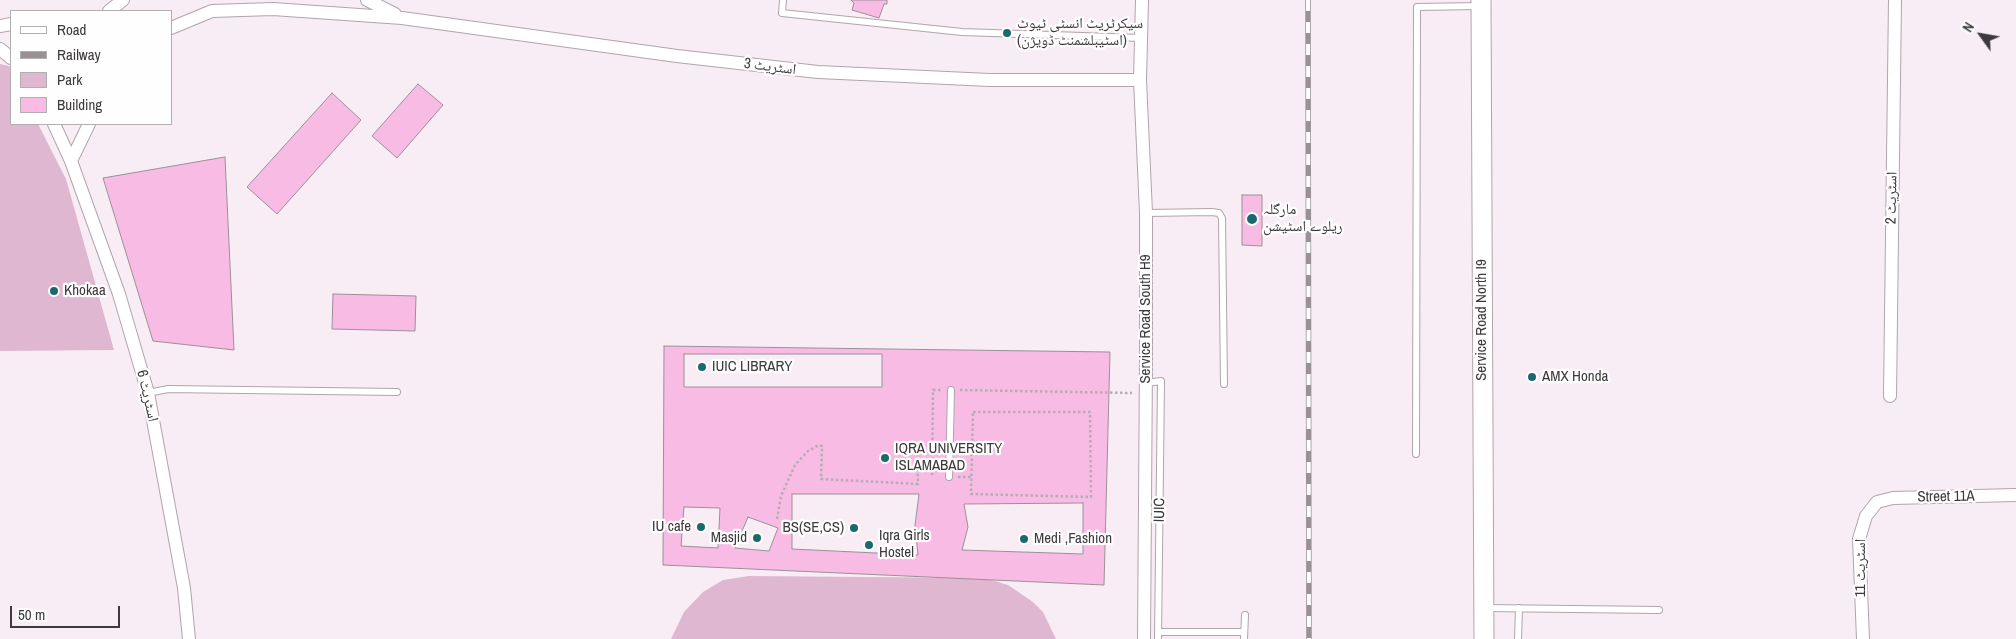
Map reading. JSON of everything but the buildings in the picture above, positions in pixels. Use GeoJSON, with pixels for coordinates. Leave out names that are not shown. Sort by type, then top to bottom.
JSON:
{"type":"FeatureCollection","features":[{"type":"Feature","properties":{"kind":"main road","name":"Service Road North I9"},"geometry":{"type":"LineString","coordinates":[[1481,3],[1484,639]]}},
{"type":"Feature","properties":{"kind":"street"},"geometry":{"type":"LineString","coordinates":[[110,10],[122,0]]}},
{"type":"Feature","properties":{"kind":"street"},"geometry":{"type":"LineString","coordinates":[[367,0],[402,18]]}},
{"type":"Feature","properties":{"kind":"street","name":"Service Road South H9"},"geometry":{"type":"LineString","coordinates":[[1142,0],[1140,80],[1146,213],[1144,639]]}},
{"type":"Feature","properties":{"kind":"street","name":"اسٹریٹ 2"},"geometry":{"type":"LineString","coordinates":[[1890,396],[1895,0]]}},
{"type":"Feature","properties":{"kind":"street","name":"اسٹریٹ 3"},"geometry":{"type":"LineString","coordinates":[[172,28],[212,11],[273,9],[402,18],[677,56],[818,72],[990,80],[1140,80]]}},
{"type":"Feature","properties":{"kind":"street"},"geometry":{"type":"LineString","coordinates":[[0,49],[10,57]]}},
{"type":"Feature","properties":{"kind":"street","name":"اسٹریٹ 6"},"geometry":{"type":"LineString","coordinates":[[54,125],[71,161],[119,294],[148,393],[184,588],[189,639]]}},
{"type":"Feature","properties":{"kind":"street"},"geometry":{"type":"LineString","coordinates":[[71,161],[89,125]]}},
{"type":"Feature","properties":{"kind":"street","name":"Street 11A"},"geometry":{"type":"LineString","coordinates":[[1877,502],[1893,498],[2008,496],[2016,494]]}},
{"type":"Feature","properties":{"kind":"street","name":"اسٹریٹ 11"},"geometry":{"type":"LineString","coordinates":[[1862,639],[1860,539],[1866,516],[1877,502]]}},
{"type":"Feature","properties":{"kind":"lane"},"geometry":{"type":"LineString","coordinates":[[783,0],[782,13],[962,32],[1142,38]]}},
{"type":"Feature","properties":{"kind":"lane"},"geometry":{"type":"LineString","coordinates":[[1416,454],[1417,3],[1481,3]]}},
{"type":"Feature","properties":{"kind":"lane"},"geometry":{"type":"LineString","coordinates":[[1146,213],[1212,212],[1219,213],[1222,218],[1224,384]]}},
{"type":"Feature","properties":{"kind":"lane","name":"IUIC"},"geometry":{"type":"LineString","coordinates":[[1146,388],[1162,382],[1158,635]]}},
{"type":"Feature","properties":{"kind":"lane"},"geometry":{"type":"LineString","coordinates":[[148,393],[168,389],[397,392]]}},
{"type":"Feature","properties":{"kind":"lane"},"geometry":{"type":"LineString","coordinates":[[949,477],[951,390]]}},
{"type":"Feature","properties":{"kind":"lane"},"geometry":{"type":"LineString","coordinates":[[1483,608],[1659,610]]}},
{"type":"Feature","properties":{"kind":"lane"},"geometry":{"type":"LineString","coordinates":[[1518,608],[1518,639]]}},
{"type":"Feature","properties":{"kind":"lane"},"geometry":{"type":"LineString","coordinates":[[1158,635],[1244,636],[1245,615]]}},
{"type":"Feature","properties":{"kind":"path"},"geometry":{"type":"LineString","coordinates":[[932,475],[933,390],[1146,388]]}},
{"type":"Feature","properties":{"kind":"path"},"geometry":{"type":"LineString","coordinates":[[973,412],[1090,412],[1091,497],[971,494],[973,412]]}},
{"type":"Feature","properties":{"kind":"path"},"geometry":{"type":"LineString","coordinates":[[777,519],[781,496],[795,465],[808,451],[819,445],[822,446],[821,479],[918,484],[917,452],[932,451]]}},
{"type":"Feature","properties":{"kind":"green space"},"geometry":{"type":"Polygon","coordinates":[[[0,64],[10,68],[10,125],[39,125],[66,179],[114,350],[0,351],[0,64]]]}},
{"type":"Feature","properties":{"kind":"green space"},"geometry":{"type":"Polygon","coordinates":[[[749,576],[985,578],[1008,585],[1033,602],[1043,612],[1056,639],[671,639],[684,612],[703,592],[723,580],[749,576]]]}},
{"type":"Feature","properties":{"kind":"railway"},"geometry":{"type":"LineString","coordinates":[[1308,0],[1309,639]]}},
{"type":"Feature","properties":{"kind":"place","name":"سیکرٹریٹ انسٹی ٹیوٹ (اسٹیبلشمنٹ ڈویژن)"},"geometry":{"type":"Point","coordinates":[1007,33]}},
{"type":"Feature","properties":{"kind":"place","name":"مارگلہ ریلوے اسٹیشن"},"geometry":{"type":"Point","coordinates":[1252,219]}},
{"type":"Feature","properties":{"kind":"place","name":"Khokaa"},"geometry":{"type":"Point","coordinates":[54,291]}},
{"type":"Feature","properties":{"kind":"place","name":"IUIC LIBRARY"},"geometry":{"type":"Point","coordinates":[702,367]}},
{"type":"Feature","properties":{"kind":"place","name":"AMX Honda"},"geometry":{"type":"Point","coordinates":[1532,377]}},
{"type":"Feature","properties":{"kind":"place","name":"IQRA UNIVERSITY ISLAMABAD"},"geometry":{"type":"Point","coordinates":[885,458]}},
{"type":"Feature","properties":{"kind":"place","name":"IU cafe"},"geometry":{"type":"Point","coordinates":[701,527]}},
{"type":"Feature","properties":{"kind":"place","name":"BS(SE,CS)"},"geometry":{"type":"Point","coordinates":[854,528]}},
{"type":"Feature","properties":{"kind":"place","name":"Masjid"},"geometry":{"type":"Point","coordinates":[757,538]}},
{"type":"Feature","properties":{"kind":"place","name":"Medi ,Fashion"},"geometry":{"type":"Point","coordinates":[1024,539]}},
{"type":"Feature","properties":{"kind":"place","name":"Iqra Girls Hostel"},"geometry":{"type":"Point","coordinates":[869,545]}}]}
